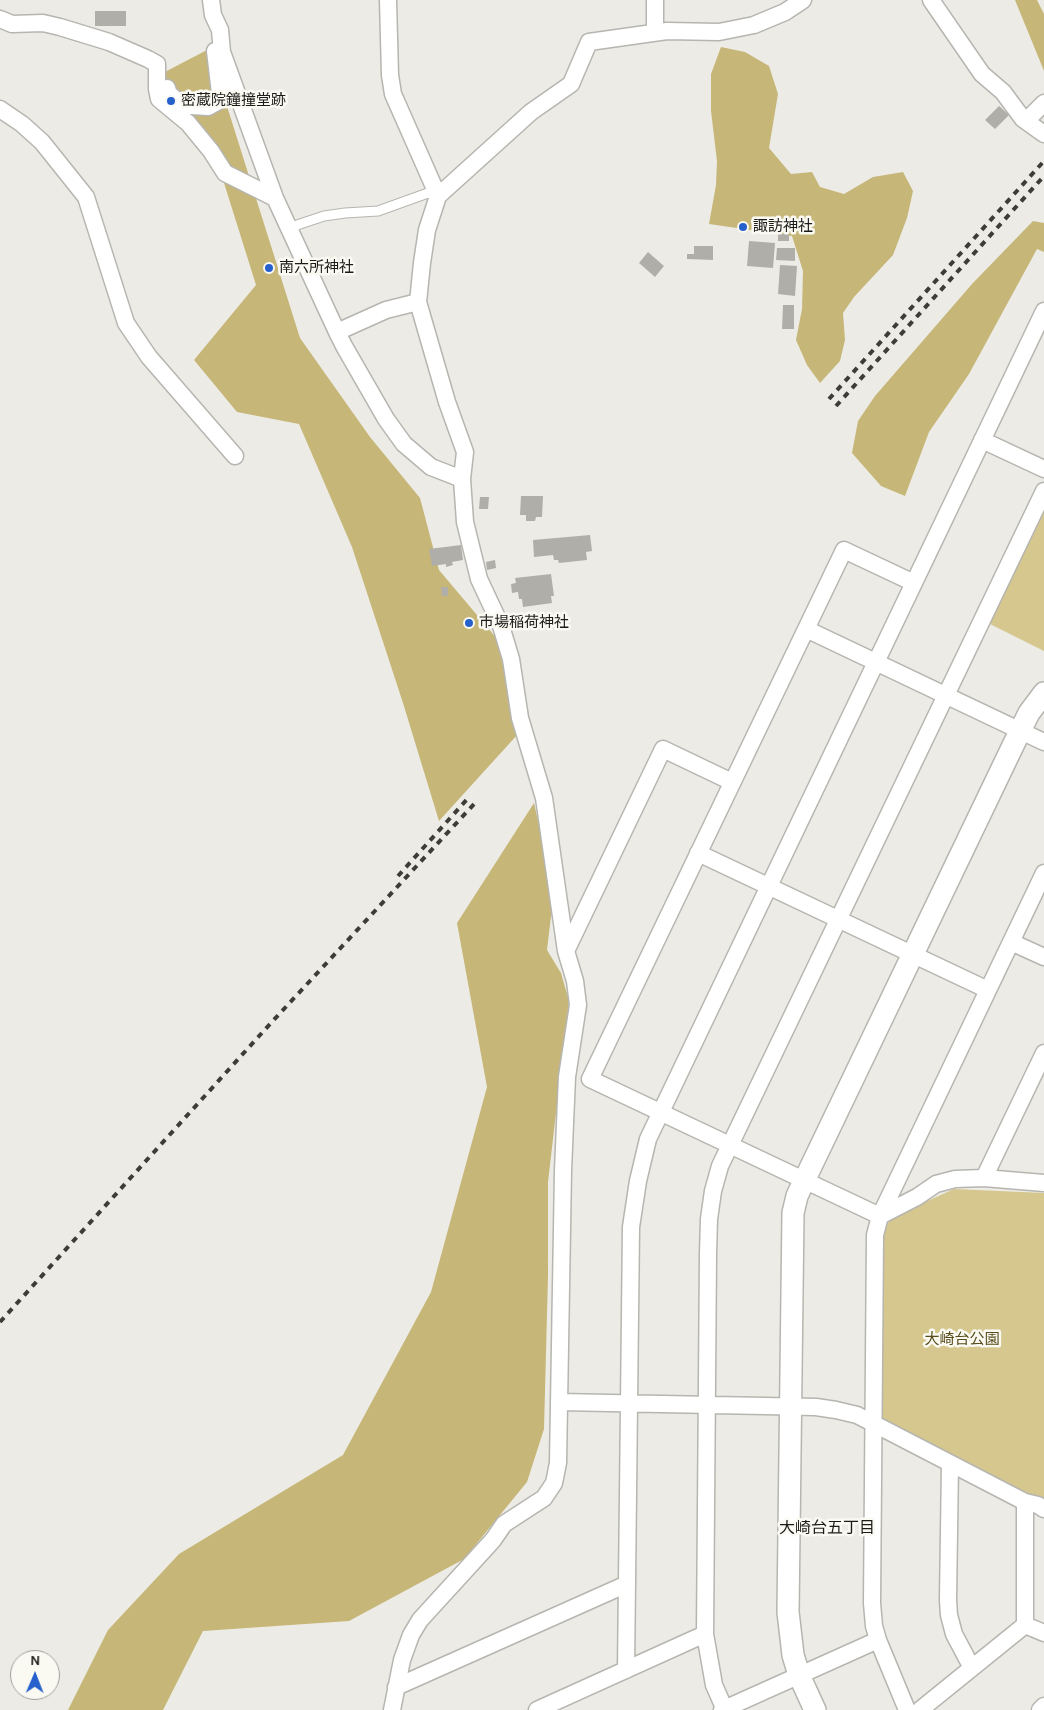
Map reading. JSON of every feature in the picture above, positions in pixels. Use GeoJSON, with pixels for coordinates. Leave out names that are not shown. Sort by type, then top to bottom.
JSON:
{"type":"FeatureCollection","features":[{"type":"Feature","properties":{"kind":"street"},"geometry":{"type":"LineString","coordinates":[[388,0],[390,75],[393,94],[438,196]]}},
{"type":"Feature","properties":{"kind":"street"},"geometry":{"type":"LineString","coordinates":[[654,0],[655,32]]}},
{"type":"Feature","properties":{"kind":"street"},"geometry":{"type":"LineString","coordinates":[[392,1710],[402,1660],[411,1635],[420,1620],[494,1540],[504,1524],[544,1498],[554,1483],[558,1463],[563,1170],[567,1077],[578,1005],[575,981],[566,951],[544,798],[520,718],[511,659],[500,626],[479,579],[465,522],[462,479],[465,452],[447,402],[418,302],[428,230],[438,196],[531,112],[571,84],[589,42],[667,31],[720,32],[754,25],[785,12],[803,0]]}},
{"type":"Feature","properties":{"kind":"street"},"geometry":{"type":"LineString","coordinates":[[931,0],[982,74],[1003,92],[1026,121],[1044,134]]}},
{"type":"Feature","properties":{"kind":"street"},"geometry":{"type":"LineString","coordinates":[[0,19],[12,24],[43,23],[60,26],[110,42],[148,58],[157,64],[169,94],[179,102],[192,106],[208,107],[217,102],[220,93],[212,8]]}},
{"type":"Feature","properties":{"kind":"street"},"geometry":{"type":"LineString","coordinates":[[212,8],[220,30],[222,52],[275,198],[344,346],[386,419],[404,444],[431,467],[462,479]]}},
{"type":"Feature","properties":{"kind":"street"},"geometry":{"type":"LineString","coordinates":[[157,68],[159,99],[188,123],[212,151],[225,173],[275,198]]}},
{"type":"Feature","properties":{"kind":"street"},"geometry":{"type":"LineString","coordinates":[[1026,121],[1044,103]]}},
{"type":"Feature","properties":{"kind":"street"},"geometry":{"type":"LineString","coordinates":[[0,109],[22,124],[42,142],[86,197],[126,323],[149,356],[235,456]]}},
{"type":"Feature","properties":{"kind":"street"},"geometry":{"type":"LineString","coordinates":[[338,332],[386,310],[418,302]]}},
{"type":"Feature","properties":{"kind":"street"},"geometry":{"type":"LineString","coordinates":[[626,1670],[631,1227],[633,1205],[648,1139],[1044,311]]}},
{"type":"Feature","properties":{"kind":"street"},"geometry":{"type":"LineString","coordinates":[[982,440],[1044,469]]}},
{"type":"Feature","properties":{"kind":"street"},"geometry":{"type":"LineString","coordinates":[[878,1640],[724,1710],[714,1685],[705,1634],[709,1218],[713,1191],[720,1166],[1044,491]]}},
{"type":"Feature","properties":{"kind":"street"},"geometry":{"type":"LineString","coordinates":[[880,1216],[590,1079],[844,550],[914,583]]}},
{"type":"Feature","properties":{"kind":"street"},"geometry":{"type":"LineString","coordinates":[[806,629],[1044,742]]}},
{"type":"Feature","properties":{"kind":"street"},"geometry":{"type":"LineString","coordinates":[[815,1710],[799,1675],[793,1655],[788,1612],[793,1213],[804,1180],[1020,731],[1029,713],[1044,693]]}},
{"type":"Feature","properties":{"kind":"street"},"geometry":{"type":"LineString","coordinates":[[566,951],[663,749],[732,782]]}},
{"type":"Feature","properties":{"kind":"street"},"geometry":{"type":"LineString","coordinates":[[698,853],[988,990]]}},
{"type":"Feature","properties":{"kind":"street"},"geometry":{"type":"LineString","coordinates":[[907,1710],[878,1640],[874,1626],[872,1604],[875,1235],[880,1216],[1044,873]]}},
{"type":"Feature","properties":{"kind":"street"},"geometry":{"type":"LineString","coordinates":[[1011,942],[1044,958]]}},
{"type":"Feature","properties":{"kind":"street"},"geometry":{"type":"LineString","coordinates":[[984,1178],[1044,1053]]}},
{"type":"Feature","properties":{"kind":"street"},"geometry":{"type":"LineString","coordinates":[[880,1216],[936,1184],[955,1179],[984,1178],[1044,1183]]}},
{"type":"Feature","properties":{"kind":"street"},"geometry":{"type":"LineString","coordinates":[[559,1402],[790,1406],[836,1410],[857,1415],[1025,1502],[1038,1505],[1044,1509]]}},
{"type":"Feature","properties":{"kind":"street"},"geometry":{"type":"LineString","coordinates":[[950,1464],[949,1615],[954,1634],[972,1668]]}},
{"type":"Feature","properties":{"kind":"street"},"geometry":{"type":"LineString","coordinates":[[1025,1502],[1026,1625]]}},
{"type":"Feature","properties":{"kind":"street"},"geometry":{"type":"LineString","coordinates":[[396,1687],[627,1584]]}},
{"type":"Feature","properties":{"kind":"street"},"geometry":{"type":"LineString","coordinates":[[920,1710],[1026,1625]]}},
{"type":"Feature","properties":{"kind":"street"},"geometry":{"type":"LineString","coordinates":[[1026,1625],[1044,1633]]}},
{"type":"Feature","properties":{"kind":"street"},"geometry":{"type":"LineString","coordinates":[[537,1710],[705,1634]]}},
{"type":"Feature","properties":{"kind":"street"},"geometry":{"type":"LineString","coordinates":[[1040,1710],[1044,1706]]}},
{"type":"Feature","properties":{"kind":"lane"},"geometry":{"type":"LineString","coordinates":[[290,231],[298,225],[324,216],[378,211],[428,193],[438,196]]}},
{"type":"Feature","properties":{"kind":"green space"},"geometry":{"type":"Polygon","coordinates":[[[1044,506],[1044,651],[988,623],[1044,506]]]}},
{"type":"Feature","properties":{"kind":"green space","name":"大崎台公園"},"geometry":{"type":"Polygon","coordinates":[[[954,1189],[1044,1193],[1044,1507],[884,1422],[879,1415],[882,1233],[892,1217],[954,1189]]]}},
{"type":"Feature","properties":{"kind":"shaded area"},"geometry":{"type":"Polygon","coordinates":[[[1015,0],[1037,0],[1044,14],[1044,71],[1015,0]]]}},
{"type":"Feature","properties":{"kind":"shaded area"},"geometry":{"type":"Polygon","coordinates":[[[721,47],[745,52],[769,66],[778,94],[769,148],[791,174],[812,172],[820,187],[844,194],[873,177],[903,172],[913,191],[907,218],[893,255],[854,297],[843,313],[845,340],[840,361],[820,383],[807,365],[796,340],[802,309],[803,271],[792,236],[709,224],[716,185],[717,161],[711,111],[711,74],[721,47]]]}},
{"type":"Feature","properties":{"kind":"shaded area"},"geometry":{"type":"Polygon","coordinates":[[[209,49],[300,338],[370,437],[420,498],[439,570],[498,640],[518,734],[439,821],[352,547],[299,424],[237,412],[194,360],[256,285],[214,151],[159,75],[209,49]]]}},
{"type":"Feature","properties":{"kind":"shaded area"},"geometry":{"type":"Polygon","coordinates":[[[1033,221],[1044,223],[1044,252],[1037,249],[969,374],[929,432],[905,496],[881,486],[852,453],[858,421],[875,396],[972,284],[1033,221]]]}},
{"type":"Feature","properties":{"kind":"shaded area"},"geometry":{"type":"Polygon","coordinates":[[[534,803],[554,891],[547,950],[561,973],[569,1001],[548,1182],[548,1275],[544,1429],[527,1482],[464,1559],[349,1621],[203,1631],[163,1710],[68,1710],[108,1630],[179,1554],[343,1455],[431,1292],[487,1087],[457,923],[534,803]]]}},
{"type":"Feature","properties":{"kind":"building"},"geometry":{"type":"Polygon","coordinates":[[[95,11],[126,11],[126,26],[95,26],[95,11]]]}},
{"type":"Feature","properties":{"kind":"building"},"geometry":{"type":"Polygon","coordinates":[[[999,106],[1009,115],[995,129],[985,120],[999,106]]]}},
{"type":"Feature","properties":{"kind":"building"},"geometry":{"type":"Polygon","coordinates":[[[779,220],[788,220],[788,231],[778,231],[779,220]]]}},
{"type":"Feature","properties":{"kind":"building"},"geometry":{"type":"Polygon","coordinates":[[[778,234],[789,234],[789,241],[778,241],[778,234]]]}},
{"type":"Feature","properties":{"kind":"building"},"geometry":{"type":"Polygon","coordinates":[[[749,241],[775,243],[773,268],[747,266],[749,241]]]}},
{"type":"Feature","properties":{"kind":"building"},"geometry":{"type":"Polygon","coordinates":[[[694,246],[713,246],[713,260],[687,259],[687,254],[694,254],[694,246]]]}},
{"type":"Feature","properties":{"kind":"building"},"geometry":{"type":"Polygon","coordinates":[[[777,248],[795,248],[795,261],[776,260],[777,248]]]}},
{"type":"Feature","properties":{"kind":"building"},"geometry":{"type":"Polygon","coordinates":[[[648,252],[664,266],[655,277],[639,263],[648,252]]]}},
{"type":"Feature","properties":{"kind":"building"},"geometry":{"type":"Polygon","coordinates":[[[780,265],[797,266],[795,296],[778,294],[780,265]]]}},
{"type":"Feature","properties":{"kind":"building"},"geometry":{"type":"Polygon","coordinates":[[[783,305],[794,305],[794,329],[782,329],[783,305]]]}},
{"type":"Feature","properties":{"kind":"building"},"geometry":{"type":"Polygon","coordinates":[[[521,496],[543,496],[542,517],[536,517],[535,521],[526,521],[526,515],[520,515],[521,496]]]}},
{"type":"Feature","properties":{"kind":"building"},"geometry":{"type":"Polygon","coordinates":[[[480,497],[489,497],[488,509],[479,509],[480,497]]]}},
{"type":"Feature","properties":{"kind":"building"},"geometry":{"type":"Polygon","coordinates":[[[590,535],[592,551],[586,552],[587,560],[559,563],[558,560],[554,560],[553,555],[534,557],[533,540],[590,535]]]}},
{"type":"Feature","properties":{"kind":"building"},"geometry":{"type":"Polygon","coordinates":[[[461,545],[463,560],[452,562],[453,565],[446,567],[446,564],[432,566],[429,549],[461,545]]]}},
{"type":"Feature","properties":{"kind":"building"},"geometry":{"type":"Polygon","coordinates":[[[495,560],[496,568],[487,570],[486,562],[495,560]]]}},
{"type":"Feature","properties":{"kind":"building"},"geometry":{"type":"Polygon","coordinates":[[[551,574],[554,596],[551,596],[552,603],[523,607],[522,599],[519,599],[518,592],[512,593],[511,584],[516,583],[515,578],[551,574]]]}},
{"type":"Feature","properties":{"kind":"building"},"geometry":{"type":"Polygon","coordinates":[[[441,587],[448,587],[448,596],[442,596],[441,587]]]}},
{"type":"Feature","properties":{"kind":"railway"},"geometry":{"type":"LineString","coordinates":[[829,399],[1044,161]]}},
{"type":"Feature","properties":{"kind":"railway"},"geometry":{"type":"LineString","coordinates":[[836,406],[1044,176]]}},
{"type":"Feature","properties":{"kind":"railway"},"geometry":{"type":"LineString","coordinates":[[398,876],[470,796]]}},
{"type":"Feature","properties":{"kind":"railway"},"geometry":{"type":"LineString","coordinates":[[0,1322],[270,1024],[476,802]]}},
{"type":"Feature","properties":{"kind":"place","name":"密蔵院鐘撞堂跡"},"geometry":{"type":"Point","coordinates":[171,101]}},
{"type":"Feature","properties":{"kind":"place","name":"諏訪神社"},"geometry":{"type":"Point","coordinates":[743,227]}},
{"type":"Feature","properties":{"kind":"place","name":"南六所神社"},"geometry":{"type":"Point","coordinates":[269,268]}},
{"type":"Feature","properties":{"kind":"place","name":"市場稲荷神社"},"geometry":{"type":"Point","coordinates":[469,623]}},
{"type":"Feature","properties":{"kind":"district","name":"大崎台五丁目"},"geometry":{"type":"Point","coordinates":[827,1528]}}]}
